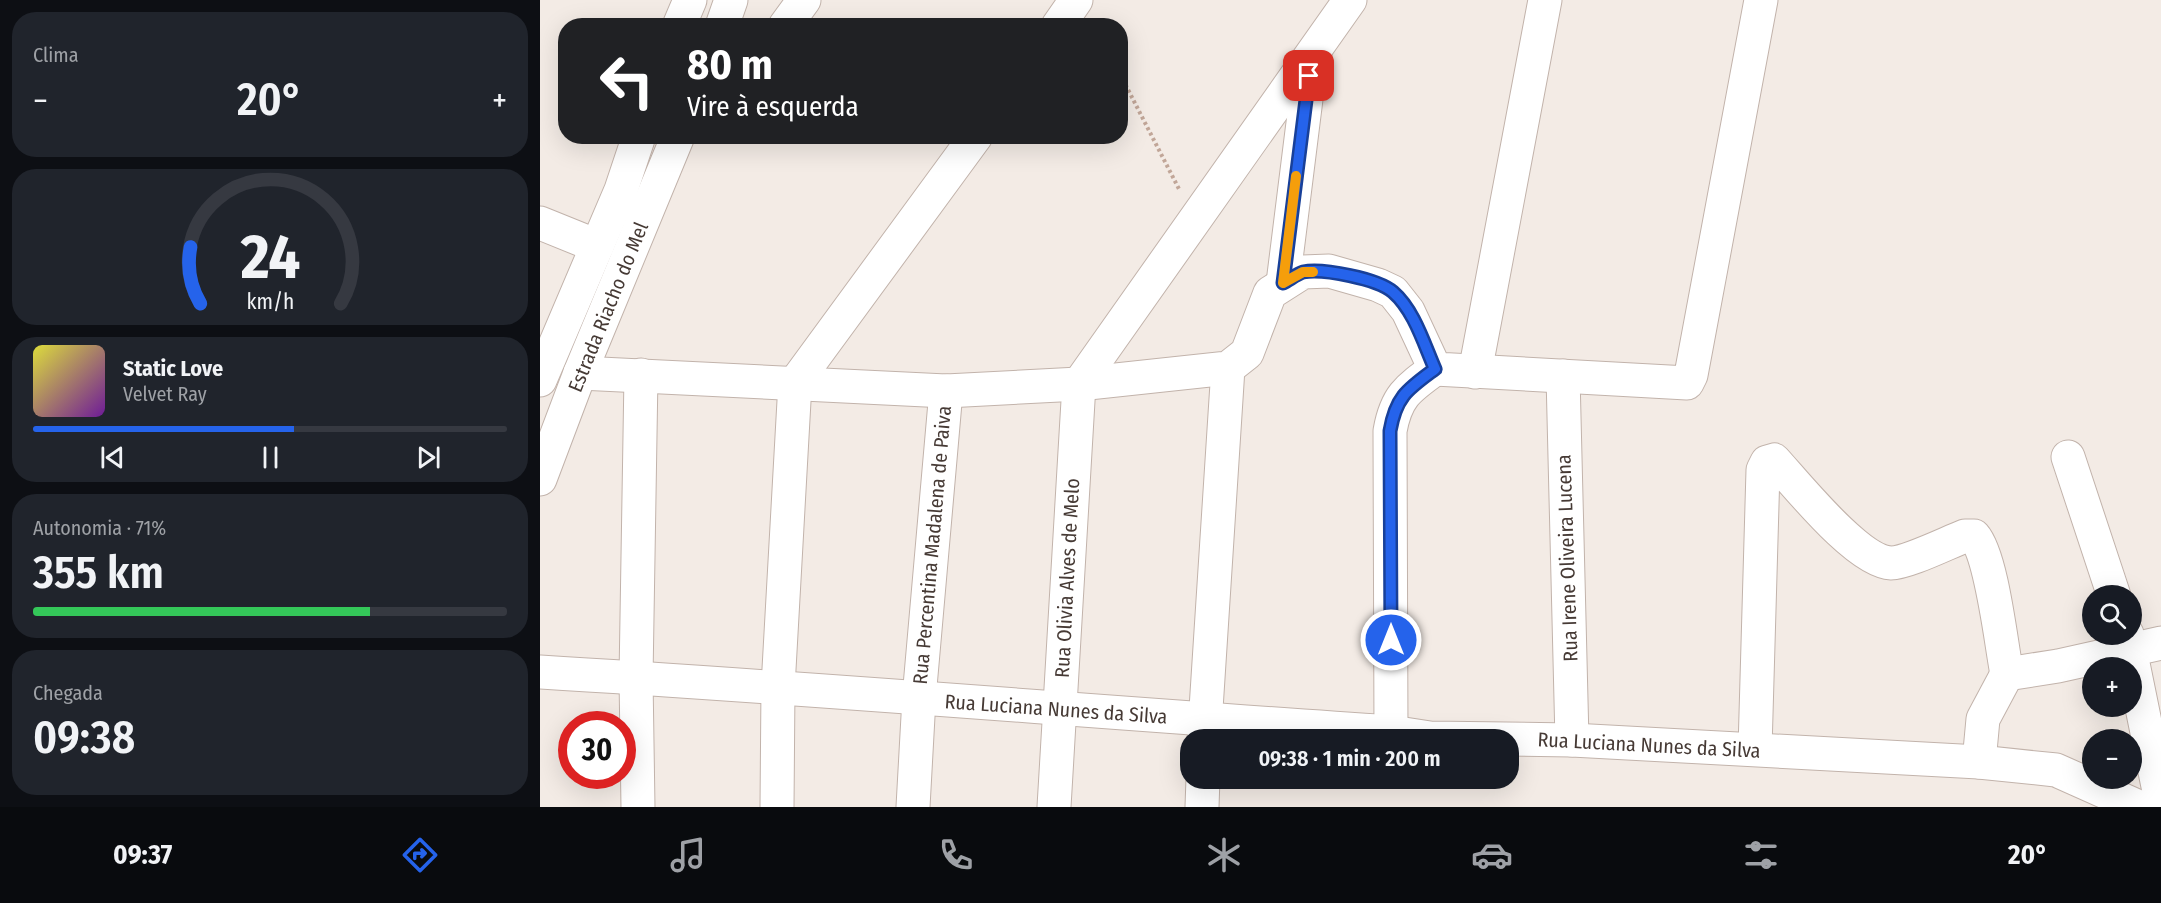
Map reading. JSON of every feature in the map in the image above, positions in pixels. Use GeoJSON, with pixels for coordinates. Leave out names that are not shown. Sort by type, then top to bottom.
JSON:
{"type":"FeatureCollection","features":[{"type":"Feature","properties":{"kind":"street"},"geometry":{"type":"LineString","coordinates":[[682,18],[690,0]]}},
{"type":"Feature","properties":{"kind":"street"},"geometry":{"type":"LineString","coordinates":[[725,18],[731,0]]}},
{"type":"Feature","properties":{"kind":"street"},"geometry":{"type":"LineString","coordinates":[[791,18],[804,0]]}},
{"type":"Feature","properties":{"kind":"street"},"geometry":{"type":"LineString","coordinates":[[1064,18],[1076,0]]}},
{"type":"Feature","properties":{"kind":"street"},"geometry":{"type":"LineString","coordinates":[[1079,384],[1350,0]]}},
{"type":"Feature","properties":{"kind":"street"},"geometry":{"type":"LineString","coordinates":[[1475,372],[1545,0]]}},
{"type":"Feature","properties":{"kind":"street"},"geometry":{"type":"LineString","coordinates":[[1391,729],[1390,431],[1394,411],[1401,396],[1435,369],[1687,383],[1690,380],[1761,0]]}},
{"type":"Feature","properties":{"kind":"street"},"geometry":{"type":"LineString","coordinates":[[1283,283],[1312,53]]}},
{"type":"Feature","properties":{"kind":"street"},"geometry":{"type":"LineString","coordinates":[[540,380],[621,190],[636,144]]}},
{"type":"Feature","properties":{"kind":"street","name":"Estrada Riacho do Mel"},"geometry":{"type":"LineString","coordinates":[[540,479],[580,373],[675,144]]}},
{"type":"Feature","properties":{"kind":"street"},"geometry":{"type":"LineString","coordinates":[[651,202],[695,144]]}},
{"type":"Feature","properties":{"kind":"street"},"geometry":{"type":"LineString","coordinates":[[777,807],[778,687],[795,383],[970,144]]}},
{"type":"Feature","properties":{"kind":"street"},"geometry":{"type":"LineString","coordinates":[[540,223],[597,246]]}},
{"type":"Feature","properties":{"kind":"street"},"geometry":{"type":"LineString","coordinates":[[580,373],[946,391],[1079,384],[1228,368],[1246,353],[1270,293],[1303,272],[1329,271],[1378,285],[1393,292],[1408,311],[1435,369]]}},
{"type":"Feature","properties":{"kind":"street"},"geometry":{"type":"LineString","coordinates":[[1204,729],[1228,368]]}},
{"type":"Feature","properties":{"kind":"street"},"geometry":{"type":"LineString","coordinates":[[638,807],[636,678],[642,375]]}},
{"type":"Feature","properties":{"kind":"street","name":"Rua Irene Oliveira Lucena"},"geometry":{"type":"LineString","coordinates":[[1563,376],[1572,740]]}},
{"type":"Feature","properties":{"kind":"street","name":"Rua Olivia Alves de Melo"},"geometry":{"type":"LineString","coordinates":[[1054,807],[1079,384]]}},
{"type":"Feature","properties":{"kind":"street","name":"Rua Percentina Madalena de Paiva"},"geometry":{"type":"LineString","coordinates":[[913,807],[919,698],[946,391]]}},
{"type":"Feature","properties":{"kind":"street"},"geometry":{"type":"LineString","coordinates":[[2068,457],[2110,585]]}},
{"type":"Feature","properties":{"kind":"street"},"geometry":{"type":"LineString","coordinates":[[1755,749],[1763,470],[1767,462],[1774,460],[1852,543],[1872,558],[1892,563],[1965,536],[1974,536],[1979,541],[1987,570],[2007,674],[1983,719],[1979,762]]}},
{"type":"Feature","properties":{"kind":"street"},"geometry":{"type":"LineString","coordinates":[[2007,674],[2058,666],[2130,645]]}},
{"type":"Feature","properties":{"kind":"street"},"geometry":{"type":"LineString","coordinates":[[2140,645],[2161,801]]}},
{"type":"Feature","properties":{"kind":"street","name":"Rua Luciana Nunes da Silva"},"geometry":{"type":"LineString","coordinates":[[540,672],[778,687],[1059,710],[1204,729]]}},
{"type":"Feature","properties":{"kind":"street","name":"Rua Luciana Nunes da Silva"},"geometry":{"type":"LineString","coordinates":[[1519,739],[1755,749],[1979,762],[2056,770],[2139,807]]}},
{"type":"Feature","properties":{"kind":"street"},"geometry":{"type":"LineString","coordinates":[[1202,807],[1203,789]]}},
{"type":"Feature","properties":{"kind":"path"},"geometry":{"type":"LineString","coordinates":[[1128,90],[1194,221]]}},
{"type":"Feature","properties":{"kind":"slow traffic"},"geometry":{"type":"LineString","coordinates":[[1296,176],[1283,283],[1303,272],[1313,272]]}},
{"type":"Feature","properties":{"kind":"route"},"geometry":{"type":"LineString","coordinates":[[1309,76],[1283,283],[1303,272],[1329,271],[1378,285],[1393,292],[1408,311],[1435,369],[1401,396],[1394,411],[1390,431],[1391,640]]}}]}
